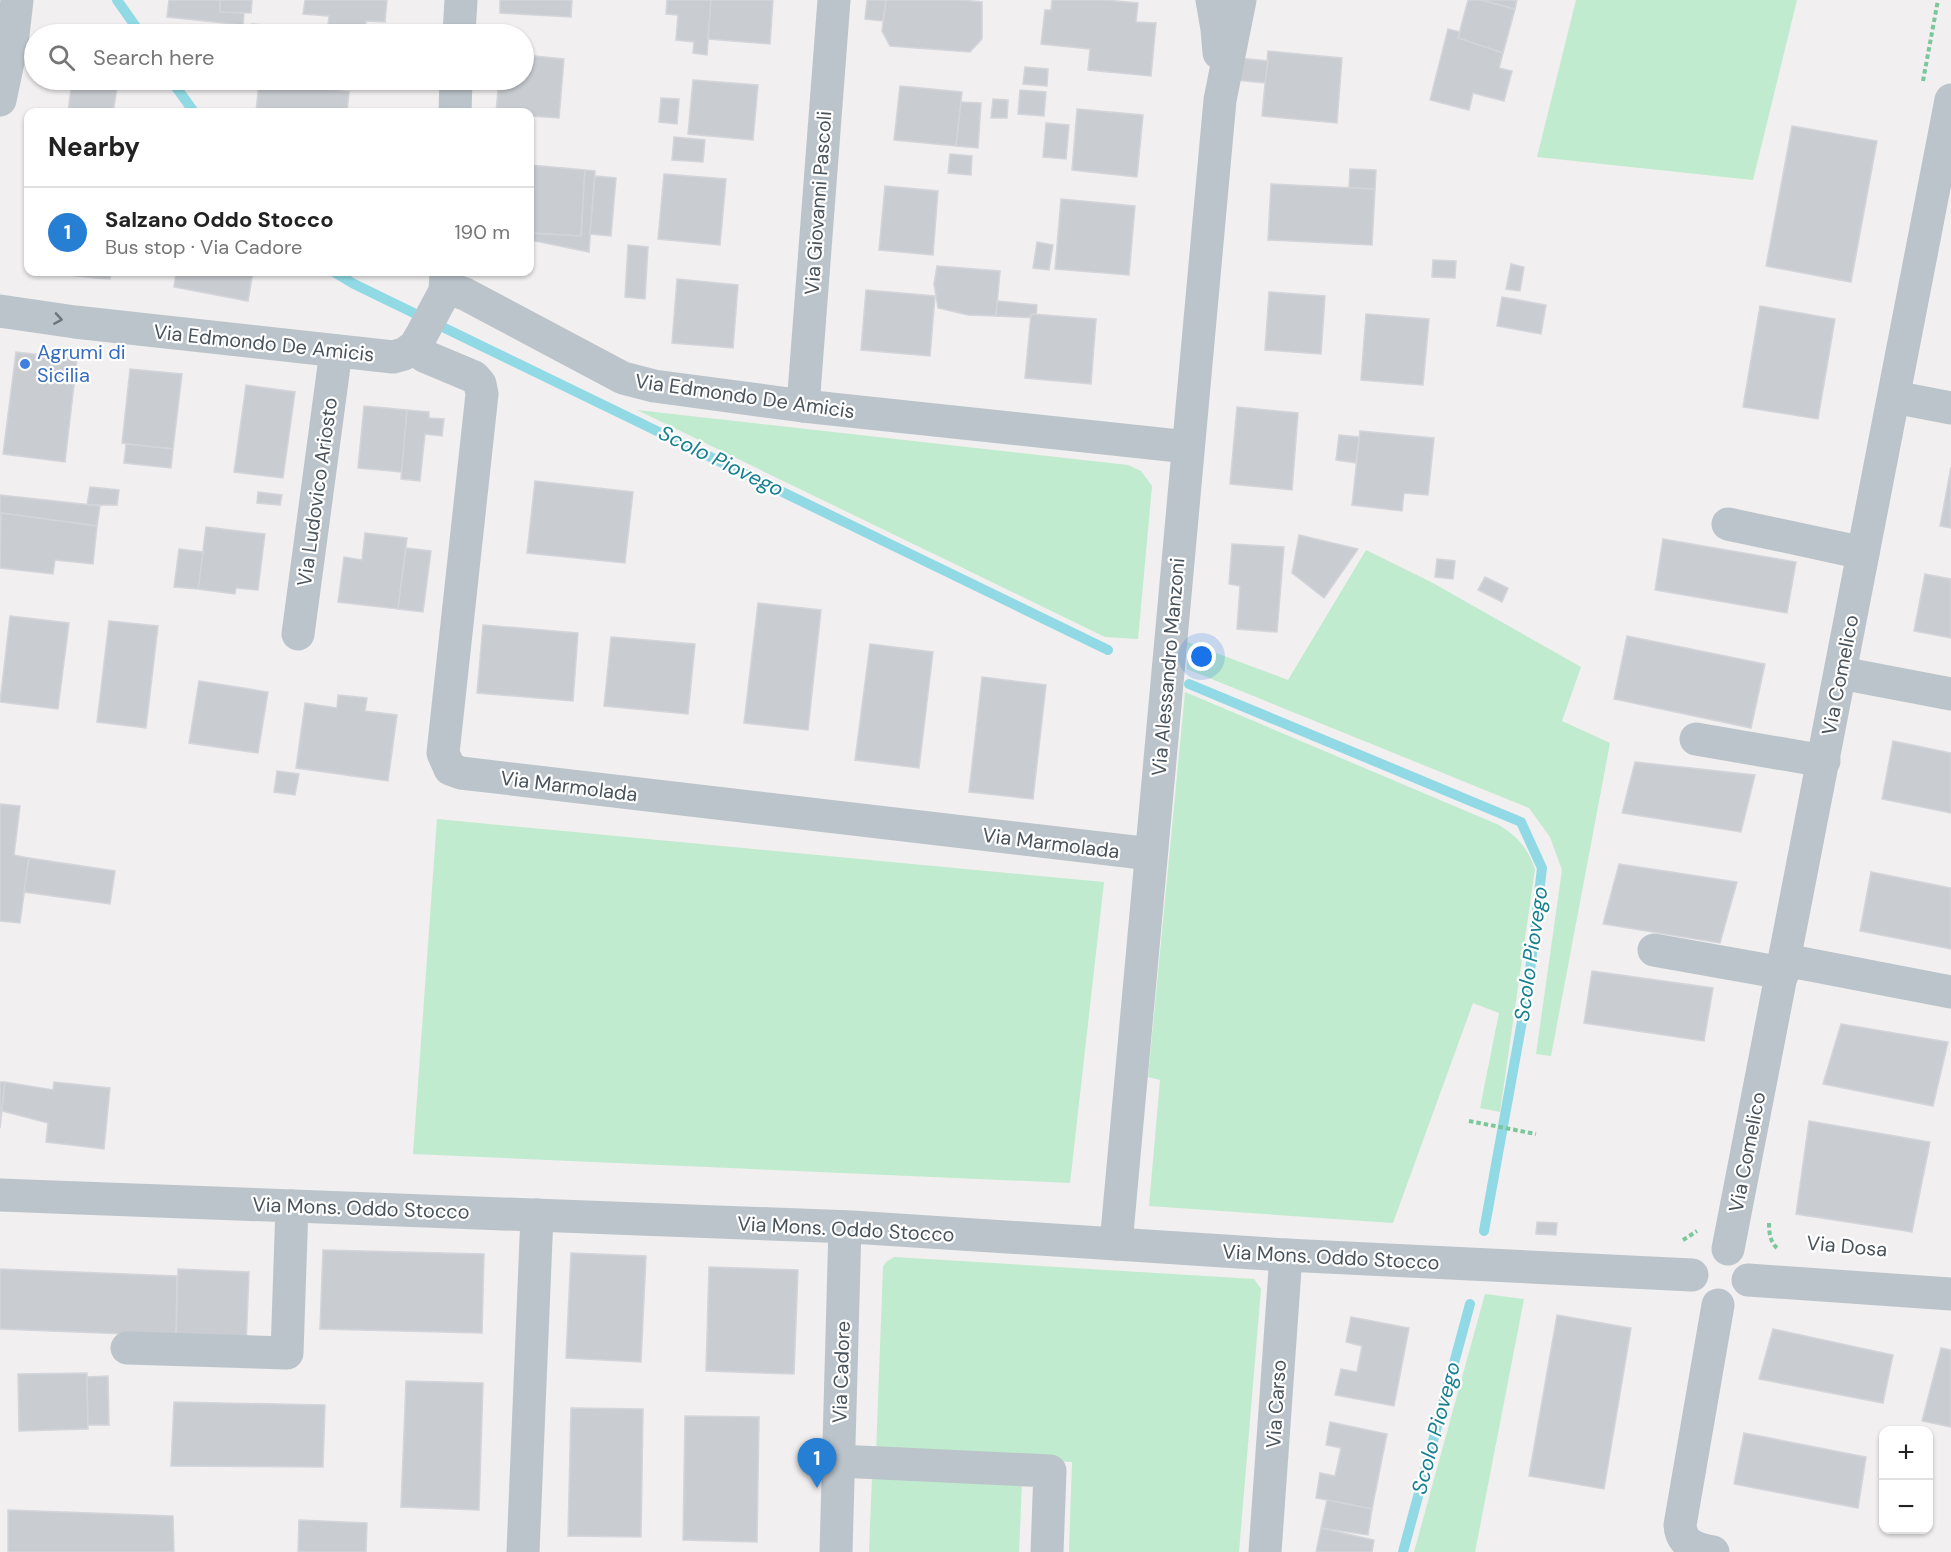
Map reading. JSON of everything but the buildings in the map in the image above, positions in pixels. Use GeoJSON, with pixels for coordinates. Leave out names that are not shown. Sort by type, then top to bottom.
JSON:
{"type":"FeatureCollection","features":[{"type":"Feature","properties":{"kind":"street"},"geometry":{"type":"LineString","coordinates":[[0,100],[6,42],[17,0]]}},
{"type":"Feature","properties":{"kind":"street"},"geometry":{"type":"LineString","coordinates":[[460,24],[461,0]]}},
{"type":"Feature","properties":{"kind":"street","name":"Via Giovanni Pascoli"},"geometry":{"type":"LineString","coordinates":[[803,406],[834,0]]}},
{"type":"Feature","properties":{"kind":"street"},"geometry":{"type":"LineString","coordinates":[[1212,0],[1217,29],[1221,90]]}},
{"type":"Feature","properties":{"kind":"street"},"geometry":{"type":"LineString","coordinates":[[1221,90],[1240,0]]}},
{"type":"Feature","properties":{"kind":"street"},"geometry":{"type":"LineString","coordinates":[[455,108],[456,90]]}},
{"type":"Feature","properties":{"kind":"street","name":"Via Alessandro Manzoni"},"geometry":{"type":"LineString","coordinates":[[1116,1244],[1221,90]]}},
{"type":"Feature","properties":{"kind":"street","name":"Via Comelico"},"geometry":{"type":"LineString","coordinates":[[1728,1249],[1950,111]]}},
{"type":"Feature","properties":{"kind":"street","name":"Via Edmondo De Amicis"},"geometry":{"type":"LineString","coordinates":[[0,311],[75,322],[393,357],[404,354],[433,310],[456,291],[623,378],[654,386],[803,406],[1188,447]]}},
{"type":"Feature","properties":{"kind":"street","name":"Via Marmolada"},"geometry":{"type":"LineString","coordinates":[[433,310],[424,356],[474,377],[480,384],[482,394],[443,753],[450,769],[461,773],[1151,854]]}},
{"type":"Feature","properties":{"kind":"street","name":"Via Ludovico Ariosto"},"geometry":{"type":"LineString","coordinates":[[298,634],[336,351]]}},
{"type":"Feature","properties":{"kind":"street"},"geometry":{"type":"LineString","coordinates":[[1894,397],[1951,408]]}},
{"type":"Feature","properties":{"kind":"street"},"geometry":{"type":"LineString","coordinates":[[1728,524],[1863,553]]}},
{"type":"Feature","properties":{"kind":"street"},"geometry":{"type":"LineString","coordinates":[[1840,673],[1951,694]]}},
{"type":"Feature","properties":{"kind":"street"},"geometry":{"type":"LineString","coordinates":[[1696,739],[1824,761]]}},
{"type":"Feature","properties":{"kind":"street"},"geometry":{"type":"LineString","coordinates":[[1654,950],[1951,992]]}},
{"type":"Feature","properties":{"kind":"street","name":"Via Mons. Oddo Stocco"},"geometry":{"type":"LineString","coordinates":[[0,1195],[845,1227],[1286,1255],[1692,1275]]}},
{"type":"Feature","properties":{"kind":"street"},"geometry":{"type":"LineString","coordinates":[[127,1348],[287,1353],[292,1206]]}},
{"type":"Feature","properties":{"kind":"street"},"geometry":{"type":"LineString","coordinates":[[523,1552],[537,1215]]}},
{"type":"Feature","properties":{"kind":"street","name":"Via Cadore"},"geometry":{"type":"LineString","coordinates":[[836,1552],[845,1227]]}},
{"type":"Feature","properties":{"kind":"street"},"geometry":{"type":"LineString","coordinates":[[1728,1249],[1743,1261],[1748,1280],[1741,1296],[1735,1301],[1718,1305],[1709,1303],[1696,1292],[1692,1275],[1693,1267],[1703,1254],[1711,1250],[1728,1249]]}},
{"type":"Feature","properties":{"kind":"street","name":"Via Carso"},"geometry":{"type":"LineString","coordinates":[[1265,1552],[1286,1255]]}},
{"type":"Feature","properties":{"kind":"street"},"geometry":{"type":"LineString","coordinates":[[1748,1280],[1951,1294]]}},
{"type":"Feature","properties":{"kind":"street"},"geometry":{"type":"LineString","coordinates":[[1713,1552],[1694,1548],[1685,1540],[1680,1525],[1718,1305]]}},
{"type":"Feature","properties":{"kind":"street"},"geometry":{"type":"LineString","coordinates":[[839,1461],[1050,1471],[1047,1552]]}},
{"type":"Feature","properties":{"kind":"path"},"geometry":{"type":"LineString","coordinates":[[1922,86],[1938,0]]}},
{"type":"Feature","properties":{"kind":"path"},"geometry":{"type":"LineString","coordinates":[[1469,1121],[1536,1134]]}},
{"type":"Feature","properties":{"kind":"path","name":"Via Dosa"},"geometry":{"type":"LineString","coordinates":[[1769,1219],[1769,1233],[1773,1245],[1785,1255]]}},
{"type":"Feature","properties":{"kind":"path"},"geometry":{"type":"LineString","coordinates":[[1678,1242],[1686,1240],[1702,1224]]}},
{"type":"Feature","properties":{"kind":"green space"},"geometry":{"type":"Polygon","coordinates":[[[1576,0],[1797,0],[1753,180],[1537,157],[1576,0]]]}},
{"type":"Feature","properties":{"kind":"green space"},"geometry":{"type":"Polygon","coordinates":[[[637,410],[1128,465],[1141,471],[1152,486],[1138,639],[1105,637],[637,410]]]}},
{"type":"Feature","properties":{"kind":"green space"},"geometry":{"type":"Polygon","coordinates":[[[1366,550],[1431,582],[1581,667],[1562,721],[1610,743],[1551,1056],[1536,1054],[1562,870],[1550,837],[1529,808],[1187,669],[1187,642],[1288,680],[1366,550]]]}},
{"type":"Feature","properties":{"kind":"green space"},"geometry":{"type":"Polygon","coordinates":[[[1185,692],[1499,825],[1521,843],[1535,869],[1500,1112],[1480,1108],[1499,1013],[1473,1003],[1393,1223],[1149,1206],[1160,1080],[1148,1077],[1185,692]]]}},
{"type":"Feature","properties":{"kind":"green space"},"geometry":{"type":"Polygon","coordinates":[[[437,819],[1104,882],[1070,1183],[413,1154],[437,819]]]}},
{"type":"Feature","properties":{"kind":"green space"},"geometry":{"type":"Polygon","coordinates":[[[894,1257],[1254,1279],[1261,1289],[1239,1552],[1069,1552],[1072,1462],[876,1454],[883,1267],[894,1257]]]}},
{"type":"Feature","properties":{"kind":"green space"},"geometry":{"type":"Polygon","coordinates":[[[1485,1294],[1524,1299],[1475,1552],[1414,1552],[1485,1294]]]}},
{"type":"Feature","properties":{"kind":"green space"},"geometry":{"type":"Polygon","coordinates":[[[872,1477],[1022,1482],[1019,1552],[869,1552],[872,1477]]]}},
{"type":"Feature","properties":{"kind":"waterway","name":"Scolo Piovego"},"geometry":{"type":"LineString","coordinates":[[117,0],[134,24]]}},
{"type":"Feature","properties":{"kind":"waterway","name":"Scolo Piovego"},"geometry":{"type":"LineString","coordinates":[[178,90],[191,108]]}},
{"type":"Feature","properties":{"kind":"waterway","name":"Scolo Piovego"},"geometry":{"type":"LineString","coordinates":[[341,276],[1108,650]]}},
{"type":"Feature","properties":{"kind":"waterway","name":"Scolo Piovego"},"geometry":{"type":"LineString","coordinates":[[1189,684],[1521,822],[1542,868],[1528,988],[1484,1231]]}},
{"type":"Feature","properties":{"kind":"waterway","name":"Scolo Piovego"},"geometry":{"type":"LineString","coordinates":[[1403,1552],[1470,1304]]}},
{"type":"Feature","properties":{"kind":"place","name":"Agrumi di Sicilia"},"geometry":{"type":"Point","coordinates":[25,364]}},
{"type":"Feature","properties":{"kind":"place","name":"Salzano Oddo Stocco"},"geometry":{"type":"Point","coordinates":[817,1488]}}]}
